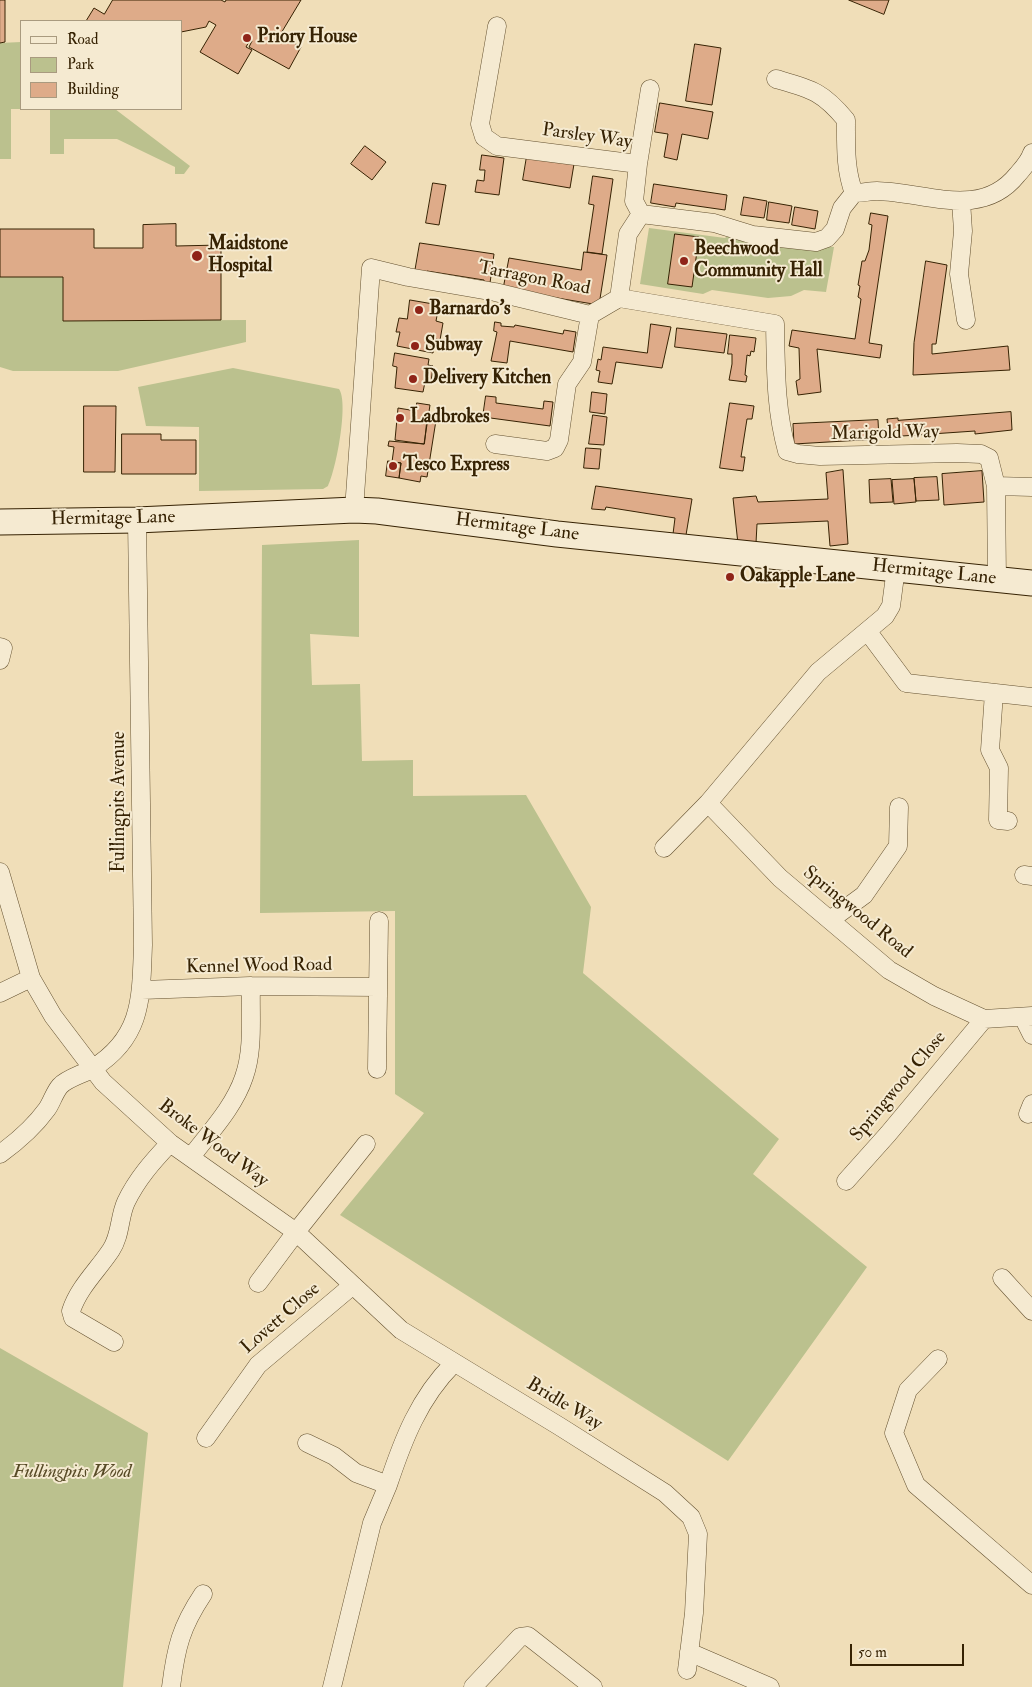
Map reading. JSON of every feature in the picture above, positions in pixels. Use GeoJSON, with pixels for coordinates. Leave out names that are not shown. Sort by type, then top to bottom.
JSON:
{"type":"FeatureCollection","features":[{"type":"Feature","properties":{"kind":"main road","name":"Hermitage Lane"},"geometry":{"type":"LineString","coordinates":[[0,522],[137,520],[354,510],[420,516],[557,534],[1032,583]]}},
{"type":"Feature","properties":{"kind":"street","name":"Parsley Way"},"geometry":{"type":"LineString","coordinates":[[497,26],[480,124],[484,137],[497,146],[638,164],[634,201],[641,214]]}},
{"type":"Feature","properties":{"kind":"street"},"geometry":{"type":"LineString","coordinates":[[776,79],[806,88],[830,100],[846,120],[846,156],[850,183],[854,193]]}},
{"type":"Feature","properties":{"kind":"street"},"geometry":{"type":"LineString","coordinates":[[638,164],[650,89]]}},
{"type":"Feature","properties":{"kind":"street"},"geometry":{"type":"LineString","coordinates":[[619,298],[628,234],[641,214],[714,223],[754,235],[798,242],[816,242],[827,238],[835,229],[842,208],[854,193],[878,192],[974,201],[992,196],[1009,185],[1030,159],[1032,153]]}},
{"type":"Feature","properties":{"kind":"street"},"geometry":{"type":"LineString","coordinates":[[961,201],[963,231],[959,274],[966,320]]}},
{"type":"Feature","properties":{"kind":"street","name":"Tarragon Road"},"geometry":{"type":"LineString","coordinates":[[354,510],[371,268],[408,277],[495,292],[590,315],[619,298]]}},
{"type":"Feature","properties":{"kind":"street","name":"Marigold Way"},"geometry":{"type":"LineString","coordinates":[[619,298],[775,324],[776,398],[787,451],[820,456],[981,454],[989,458],[996,486],[996,580]]}},
{"type":"Feature","properties":{"kind":"street"},"geometry":{"type":"LineString","coordinates":[[495,444],[547,451],[555,448],[559,440],[567,384],[582,362],[590,315]]}},
{"type":"Feature","properties":{"kind":"street"},"geometry":{"type":"LineString","coordinates":[[996,486],[1032,487]]}},
{"type":"Feature","properties":{"kind":"street","name":"Fullingpits Avenue"},"geometry":{"type":"LineString","coordinates":[[0,1154],[25,1135],[47,1109],[60,1085],[94,1068],[112,1053],[128,1035],[138,1014],[142,990],[142,769],[137,520]]}},
{"type":"Feature","properties":{"kind":"street"},"geometry":{"type":"LineString","coordinates":[[664,848],[708,803],[818,672],[885,616],[891,606],[896,568]]}},
{"type":"Feature","properties":{"kind":"street"},"geometry":{"type":"LineString","coordinates":[[868,632],[906,683],[1032,697]]}},
{"type":"Feature","properties":{"kind":"street"},"geometry":{"type":"LineString","coordinates":[[994,693],[990,750],[999,768],[998,820],[1008,821]]}},
{"type":"Feature","properties":{"kind":"street","name":"Springwood Road"},"geometry":{"type":"LineString","coordinates":[[708,803],[780,878],[889,970],[934,996],[984,1019],[1027,1016]]}},
{"type":"Feature","properties":{"kind":"street"},"geometry":{"type":"LineString","coordinates":[[830,920],[864,895],[898,846],[899,807]]}},
{"type":"Feature","properties":{"kind":"street","name":"Broke Wood Way"},"geometry":{"type":"LineString","coordinates":[[0,872],[31,978],[53,1016],[104,1082],[170,1143],[293,1230]]}},
{"type":"Feature","properties":{"kind":"street"},"geometry":{"type":"LineString","coordinates":[[377,1069],[379,921]]}},
{"type":"Feature","properties":{"kind":"street"},"geometry":{"type":"LineString","coordinates":[[0,993],[31,978]]}},
{"type":"Feature","properties":{"kind":"street"},"geometry":{"type":"LineString","coordinates":[[191,1157],[235,1098],[244,1077],[250,1053],[251,986]]}},
{"type":"Feature","properties":{"kind":"street","name":"Kennel Wood Road"},"geometry":{"type":"LineString","coordinates":[[142,990],[251,986],[378,987]]}},
{"type":"Feature","properties":{"kind":"street"},"geometry":{"type":"LineString","coordinates":[[1027,1016],[1032,1035]]}},
{"type":"Feature","properties":{"kind":"street","name":"Springwood Close"},"geometry":{"type":"LineString","coordinates":[[846,1181],[984,1019]]}},
{"type":"Feature","properties":{"kind":"street"},"geometry":{"type":"LineString","coordinates":[[114,1342],[73,1318],[71,1311],[89,1277],[112,1249],[120,1232],[126,1203],[146,1168],[170,1143]]}},
{"type":"Feature","properties":{"kind":"street"},"geometry":{"type":"LineString","coordinates":[[258,1283],[293,1230],[366,1144]]}},
{"type":"Feature","properties":{"kind":"street","name":"Bridle Way"},"geometry":{"type":"LineString","coordinates":[[293,1230],[401,1330],[453,1364],[559,1426],[665,1493],[691,1517],[698,1534],[688,1661],[763,1684]]}},
{"type":"Feature","properties":{"kind":"street"},"geometry":{"type":"LineString","coordinates":[[1002,1278],[1032,1311]]}},
{"type":"Feature","properties":{"kind":"street","name":"Lovett Close"},"geometry":{"type":"LineString","coordinates":[[206,1438],[225,1408],[258,1365],[353,1285]]}},
{"type":"Feature","properties":{"kind":"street"},"geometry":{"type":"LineString","coordinates":[[938,1359],[908,1390],[894,1433],[916,1485],[1032,1585]]}},
{"type":"Feature","properties":{"kind":"street"},"geometry":{"type":"LineString","coordinates":[[332,1687],[372,1523],[388,1485],[404,1436],[435,1382],[453,1364]]}},
{"type":"Feature","properties":{"kind":"street"},"geometry":{"type":"LineString","coordinates":[[307,1443],[334,1456],[356,1473],[388,1485]]}},
{"type":"Feature","properties":{"kind":"street"},"geometry":{"type":"LineString","coordinates":[[171,1687],[174,1657],[186,1619],[203,1594]]}},
{"type":"Feature","properties":{"kind":"street"},"geometry":{"type":"LineString","coordinates":[[473,1687],[520,1637],[528,1636],[593,1687]]}},
{"type":"Feature","properties":{"kind":"green space"},"geometry":{"type":"Polygon","coordinates":[[[20,42],[20,109],[11,109],[11,159],[0,159],[0,43],[20,42]]]}},
{"type":"Feature","properties":{"kind":"green space"},"geometry":{"type":"Polygon","coordinates":[[[50,110],[116,110],[190,166],[184,174],[175,174],[175,167],[117,139],[64,139],[64,154],[50,154],[50,110]]]}},
{"type":"Feature","properties":{"kind":"green space"},"geometry":{"type":"Polygon","coordinates":[[[649,228],[725,238],[731,233],[746,239],[834,247],[826,292],[804,290],[791,296],[768,298],[712,290],[703,294],[640,284],[649,228]]]}},
{"type":"Feature","properties":{"kind":"green space"},"geometry":{"type":"Polygon","coordinates":[[[0,277],[63,277],[63,321],[246,320],[246,342],[118,371],[13,371],[0,367],[0,277]]]}},
{"type":"Feature","properties":{"kind":"green space"},"geometry":{"type":"Polygon","coordinates":[[[233,368],[339,389],[343,408],[342,422],[338,452],[328,486],[323,489],[199,491],[199,427],[146,426],[138,387],[233,368]]]}},
{"type":"Feature","properties":{"kind":"green space"},"geometry":{"type":"Polygon","coordinates":[[[359,540],[359,637],[310,634],[312,685],[360,684],[362,761],[413,760],[413,796],[526,795],[591,907],[583,973],[779,1139],[753,1174],[867,1267],[728,1461],[340,1215],[424,1113],[395,1094],[395,911],[260,913],[262,545],[359,540]]]}},
{"type":"Feature","properties":{"kind":"green space","name":"Fullingpits Wood"},"geometry":{"type":"Polygon","coordinates":[[[0,1348],[148,1433],[123,1687],[0,1687],[0,1348]]]}},
{"type":"Feature","properties":{"kind":"building"},"geometry":{"type":"Polygon","coordinates":[[[0,0],[5,0],[5,42],[0,43],[0,0]]]}},
{"type":"Feature","properties":{"kind":"building","name":"Priory House"},"geometry":{"type":"Polygon","coordinates":[[[113,0],[221,0],[225,2],[226,0],[301,0],[280,35],[301,47],[289,69],[249,47],[252,41],[250,40],[246,47],[252,50],[238,74],[200,52],[216,25],[209,21],[206,27],[182,32],[182,20],[87,20],[94,8],[104,14],[113,0]]]}},
{"type":"Feature","properties":{"kind":"building"},"geometry":{"type":"Polygon","coordinates":[[[849,0],[889,0],[884,14],[849,0]]]}},
{"type":"Feature","properties":{"kind":"building"},"geometry":{"type":"Polygon","coordinates":[[[695,44],[721,48],[712,105],[686,101],[695,44]]]}},
{"type":"Feature","properties":{"kind":"building"},"geometry":{"type":"Polygon","coordinates":[[[660,103],[713,112],[708,139],[682,134],[677,160],[664,157],[668,134],[655,132],[660,103]]]}},
{"type":"Feature","properties":{"kind":"building"},"geometry":{"type":"Polygon","coordinates":[[[365,146],[386,162],[372,180],[351,164],[365,146]]]}},
{"type":"Feature","properties":{"kind":"building"},"geometry":{"type":"Polygon","coordinates":[[[482,155],[504,158],[499,195],[475,192],[477,180],[484,181],[485,170],[480,170],[482,155]]]}},
{"type":"Feature","properties":{"kind":"building"},"geometry":{"type":"Polygon","coordinates":[[[527,156],[574,164],[570,188],[523,180],[527,156]]]}},
{"type":"Feature","properties":{"kind":"building"},"geometry":{"type":"Polygon","coordinates":[[[593,176],[613,179],[602,254],[587,252],[594,205],[589,204],[593,176]]]}},
{"type":"Feature","properties":{"kind":"building"},"geometry":{"type":"Polygon","coordinates":[[[433,183],[446,185],[439,225],[426,223],[433,183]]]}},
{"type":"Feature","properties":{"kind":"building"},"geometry":{"type":"Polygon","coordinates":[[[654,184],[727,195],[725,210],[676,203],[675,207],[651,203],[654,184]]]}},
{"type":"Feature","properties":{"kind":"building"},"geometry":{"type":"Polygon","coordinates":[[[744,197],[767,201],[764,218],[741,215],[744,197]]]}},
{"type":"Feature","properties":{"kind":"building"},"geometry":{"type":"Polygon","coordinates":[[[769,202],[792,206],[789,223],[767,220],[769,202]]]}},
{"type":"Feature","properties":{"kind":"building"},"geometry":{"type":"Polygon","coordinates":[[[795,207],[818,211],[815,229],[792,225],[795,207]]]}},
{"type":"Feature","properties":{"kind":"building"},"geometry":{"type":"Polygon","coordinates":[[[871,213],[888,216],[869,343],[882,345],[880,358],[817,349],[821,392],[798,395],[796,381],[800,379],[799,348],[789,346],[792,330],[855,339],[861,299],[858,297],[860,286],[858,285],[862,261],[865,261],[869,250],[872,225],[869,224],[871,213]]]}},
{"type":"Feature","properties":{"kind":"building","name":"Maidstone Hospital"},"geometry":{"type":"Polygon","coordinates":[[[176,224],[176,246],[221,245],[221,320],[63,321],[63,277],[0,277],[0,229],[94,229],[94,248],[143,248],[143,225],[176,224]]]}},
{"type":"Feature","properties":{"kind":"building","name":"Beechwood Community Hall"},"geometry":{"type":"Polygon","coordinates":[[[675,234],[699,237],[692,287],[668,284],[675,234]]]}},
{"type":"Feature","properties":{"kind":"building"},"geometry":{"type":"Polygon","coordinates":[[[420,243],[494,254],[490,283],[484,283],[484,280],[427,271],[426,274],[415,272],[420,243]]]}},
{"type":"Feature","properties":{"kind":"building"},"geometry":{"type":"Polygon","coordinates":[[[584,252],[607,255],[599,305],[503,289],[509,258],[581,270],[584,252]]]}},
{"type":"Feature","properties":{"kind":"building"},"geometry":{"type":"Polygon","coordinates":[[[926,261],[947,265],[936,344],[932,344],[932,354],[1008,346],[1010,370],[913,375],[914,343],[926,261]]]}},
{"type":"Feature","properties":{"kind":"building"},"geometry":{"type":"Polygon","coordinates":[[[410,300],[439,305],[436,321],[443,323],[440,340],[436,339],[433,353],[397,346],[400,332],[396,332],[399,318],[407,319],[410,300]]]}},
{"type":"Feature","properties":{"kind":"building"},"geometry":{"type":"Polygon","coordinates":[[[495,322],[501,323],[501,326],[514,327],[515,325],[563,334],[564,330],[576,332],[573,352],[510,341],[507,363],[491,361],[497,332],[494,331],[495,322]]]}},
{"type":"Feature","properties":{"kind":"building"},"geometry":{"type":"Polygon","coordinates":[[[651,324],[671,327],[662,368],[616,362],[612,384],[598,382],[600,371],[596,370],[598,359],[601,360],[603,347],[647,353],[651,324]]]}},
{"type":"Feature","properties":{"kind":"building"},"geometry":{"type":"Polygon","coordinates":[[[677,328],[727,334],[724,353],[675,347],[677,328]]]}},
{"type":"Feature","properties":{"kind":"building"},"geometry":{"type":"Polygon","coordinates":[[[730,335],[756,338],[754,352],[751,351],[750,356],[747,355],[746,382],[729,380],[732,364],[732,354],[728,354],[730,335]]]}},
{"type":"Feature","properties":{"kind":"building"},"geometry":{"type":"Polygon","coordinates":[[[395,353],[429,359],[428,365],[433,366],[431,383],[425,382],[423,392],[395,388],[397,367],[393,366],[395,353]]]}},
{"type":"Feature","properties":{"kind":"building"},"geometry":{"type":"Polygon","coordinates":[[[592,392],[607,394],[605,414],[590,412],[592,392]]]}},
{"type":"Feature","properties":{"kind":"building"},"geometry":{"type":"Polygon","coordinates":[[[486,396],[496,397],[496,403],[543,409],[544,401],[553,402],[550,426],[483,417],[486,396]]]}},
{"type":"Feature","properties":{"kind":"building"},"geometry":{"type":"Polygon","coordinates":[[[417,403],[430,405],[424,444],[395,440],[398,408],[416,411],[417,403]]]}},
{"type":"Feature","properties":{"kind":"building"},"geometry":{"type":"Polygon","coordinates":[[[730,403],[754,406],[752,419],[747,419],[741,457],[745,457],[743,471],[720,468],[730,403]]]}},
{"type":"Feature","properties":{"kind":"building"},"geometry":{"type":"Polygon","coordinates":[[[84,406],[116,406],[115,472],[84,472],[84,406]]]}},
{"type":"Feature","properties":{"kind":"building"},"geometry":{"type":"Polygon","coordinates":[[[1011,412],[1012,430],[975,434],[975,431],[902,436],[902,438],[889,439],[887,419],[898,418],[898,420],[1011,412]]]}},
{"type":"Feature","properties":{"kind":"building"},"geometry":{"type":"Polygon","coordinates":[[[428,413],[437,414],[427,477],[421,476],[420,482],[399,478],[401,463],[392,462],[394,447],[388,446],[389,441],[424,444],[428,413]]]}},
{"type":"Feature","properties":{"kind":"building"},"geometry":{"type":"Polygon","coordinates":[[[593,415],[607,417],[604,445],[589,444],[593,415]]]}},
{"type":"Feature","properties":{"kind":"building"},"geometry":{"type":"Polygon","coordinates":[[[878,420],[879,439],[794,444],[793,424],[878,420]]]}},
{"type":"Feature","properties":{"kind":"building"},"geometry":{"type":"Polygon","coordinates":[[[122,434],[161,434],[161,440],[196,440],[196,474],[122,474],[122,434]]]}},
{"type":"Feature","properties":{"kind":"building"},"geometry":{"type":"Polygon","coordinates":[[[586,448],[601,449],[599,469],[584,468],[586,448]]]}},
{"type":"Feature","properties":{"kind":"building"},"geometry":{"type":"Polygon","coordinates":[[[388,461],[401,463],[399,478],[386,476],[388,461]]]}},
{"type":"Feature","properties":{"kind":"building"},"geometry":{"type":"Polygon","coordinates":[[[843,470],[848,544],[830,546],[828,521],[757,524],[756,543],[738,544],[733,498],[756,496],[758,502],[828,499],[826,473],[843,470]]]}},
{"type":"Feature","properties":{"kind":"building"},"geometry":{"type":"Polygon","coordinates":[[[982,471],[984,502],[944,505],[942,474],[982,471]]]}},
{"type":"Feature","properties":{"kind":"building"},"geometry":{"type":"Polygon","coordinates":[[[937,477],[939,500],[916,501],[914,478],[937,477]]]}},
{"type":"Feature","properties":{"kind":"building"},"geometry":{"type":"Polygon","coordinates":[[[891,479],[893,502],[870,503],[869,480],[891,479]]]}},
{"type":"Feature","properties":{"kind":"building"},"geometry":{"type":"Polygon","coordinates":[[[914,479],[916,502],[894,504],[892,480],[914,479]]]}},
{"type":"Feature","properties":{"kind":"building"},"geometry":{"type":"Polygon","coordinates":[[[596,486],[692,499],[686,535],[673,534],[675,518],[606,507],[605,510],[592,509],[596,486]]]}},
{"type":"Feature","properties":{"kind":"place","name":"Priory House"},"geometry":{"type":"Point","coordinates":[247,38]}},
{"type":"Feature","properties":{"kind":"place","name":"Maidstone Hospital"},"geometry":{"type":"Point","coordinates":[197,256]}},
{"type":"Feature","properties":{"kind":"place","name":"Beechwood Community Hall"},"geometry":{"type":"Point","coordinates":[684,261]}},
{"type":"Feature","properties":{"kind":"place","name":"Barnardo's"},"geometry":{"type":"Point","coordinates":[419,310]}},
{"type":"Feature","properties":{"kind":"place","name":"Subway"},"geometry":{"type":"Point","coordinates":[415,346]}},
{"type":"Feature","properties":{"kind":"place","name":"Delivery Kitchen"},"geometry":{"type":"Point","coordinates":[413,379]}},
{"type":"Feature","properties":{"kind":"place","name":"Ladbrokes"},"geometry":{"type":"Point","coordinates":[400,418]}},
{"type":"Feature","properties":{"kind":"place","name":"Tesco Express"},"geometry":{"type":"Point","coordinates":[393,466]}},
{"type":"Feature","properties":{"kind":"place","name":"Oakapple Lane"},"geometry":{"type":"Point","coordinates":[730,577]}}]}
